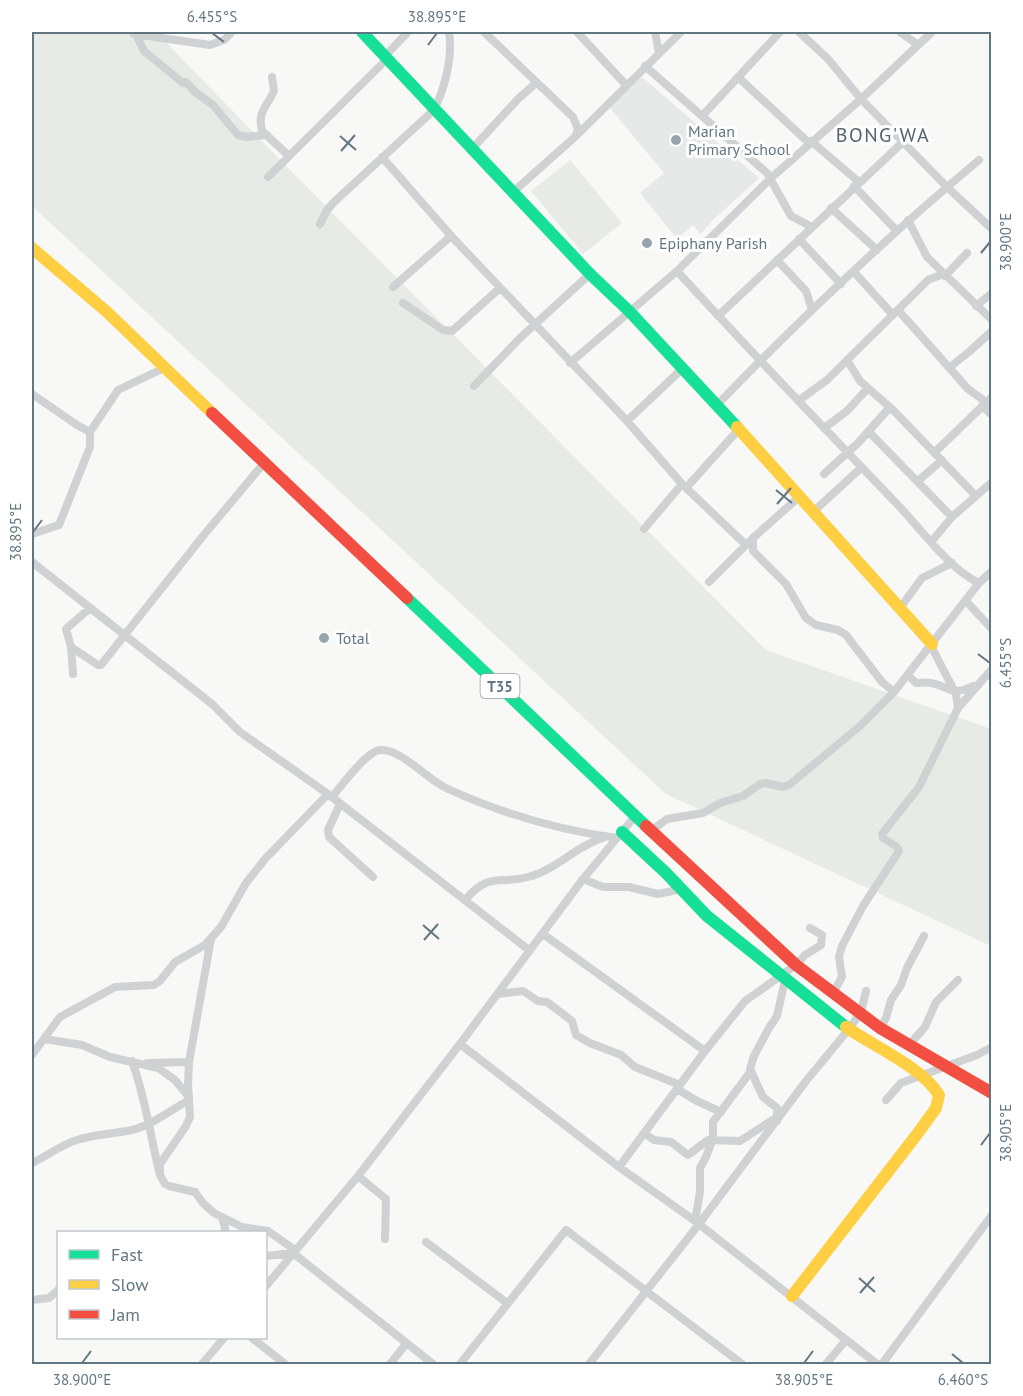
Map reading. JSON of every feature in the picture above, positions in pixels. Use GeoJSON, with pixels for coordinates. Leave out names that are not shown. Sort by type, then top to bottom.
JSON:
{"type":"FeatureCollection","features":[{"type":"Feature","properties":{"kind":"main road"},"geometry":{"type":"LineString","coordinates":[[362,32],[717,405],[931,645]]}},
{"type":"Feature","properties":{"kind":"main road","name":"T35"},"geometry":{"type":"LineString","coordinates":[[32,248],[107,312],[651,831],[796,965],[880,1028],[992,1093]]}},
{"type":"Feature","properties":{"kind":"main road"},"geometry":{"type":"LineString","coordinates":[[619,835],[682,889],[707,916],[783,978],[849,1029],[921,1076],[939,1095],[936,1108],[861,1209],[792,1296]]}},
{"type":"Feature","properties":{"kind":"street"},"geometry":{"type":"LineString","coordinates":[[135,33],[210,45],[224,40],[232,32]]}},
{"type":"Feature","properties":{"kind":"street"},"geometry":{"type":"LineString","coordinates":[[268,177],[408,32]]}},
{"type":"Feature","properties":{"kind":"street"},"geometry":{"type":"LineString","coordinates":[[320,224],[334,202],[434,110],[442,93],[450,50],[449,32]]}},
{"type":"Feature","properties":{"kind":"street"},"geometry":{"type":"LineString","coordinates":[[484,32],[573,117],[578,129],[576,136]]}},
{"type":"Feature","properties":{"kind":"street"},"geometry":{"type":"LineString","coordinates":[[655,32],[659,53]]}},
{"type":"Feature","properties":{"kind":"street"},"geometry":{"type":"LineString","coordinates":[[513,192],[576,136],[681,32]]}},
{"type":"Feature","properties":{"kind":"street"},"geometry":{"type":"LineString","coordinates":[[703,115],[780,32]]}},
{"type":"Feature","properties":{"kind":"street"},"geometry":{"type":"LineString","coordinates":[[799,32],[828,59],[861,99],[946,187],[992,229]]}},
{"type":"Feature","properties":{"kind":"street"},"geometry":{"type":"LineString","coordinates":[[900,32],[918,45]]}},
{"type":"Feature","properties":{"kind":"street"},"geometry":{"type":"LineString","coordinates":[[570,363],[677,272],[771,178],[861,99],[932,32]]}},
{"type":"Feature","properties":{"kind":"street"},"geometry":{"type":"LineString","coordinates":[[135,33],[148,56],[213,105],[238,135],[246,137],[267,135]]}},
{"type":"Feature","properties":{"kind":"street"},"geometry":{"type":"LineString","coordinates":[[581,33],[626,85]]}},
{"type":"Feature","properties":{"kind":"street"},"geometry":{"type":"LineString","coordinates":[[645,66],[703,115],[771,178],[791,216],[812,227]]}},
{"type":"Feature","properties":{"kind":"street"},"geometry":{"type":"LineString","coordinates":[[272,77],[274,93],[261,113],[261,129],[290,156]]}},
{"type":"Feature","properties":{"kind":"street"},"geometry":{"type":"LineString","coordinates":[[738,77],[856,184],[897,231]]}},
{"type":"Feature","properties":{"kind":"street"},"geometry":{"type":"LineString","coordinates":[[472,149],[536,83]]}},
{"type":"Feature","properties":{"kind":"street"},"geometry":{"type":"LineString","coordinates":[[718,316],[903,142]]}},
{"type":"Feature","properties":{"kind":"street"},"geometry":{"type":"LineString","coordinates":[[382,157],[500,288],[536,323],[570,363],[627,421],[684,486],[746,545]]}},
{"type":"Feature","properties":{"kind":"street"},"geometry":{"type":"LineString","coordinates":[[717,405],[812,310],[908,220],[979,160]]}},
{"type":"Feature","properties":{"kind":"street"},"geometry":{"type":"LineString","coordinates":[[831,208],[877,250]]}},
{"type":"Feature","properties":{"kind":"street"},"geometry":{"type":"LineString","coordinates":[[908,220],[921,249],[944,275],[992,321]]}},
{"type":"Feature","properties":{"kind":"street"},"geometry":{"type":"LineString","coordinates":[[393,287],[452,236]]}},
{"type":"Feature","properties":{"kind":"street"},"geometry":{"type":"LineString","coordinates":[[800,239],[841,284]]}},
{"type":"Feature","properties":{"kind":"street"},"geometry":{"type":"LineString","coordinates":[[798,401],[820,387],[928,280],[944,275],[967,253]]}},
{"type":"Feature","properties":{"kind":"street"},"geometry":{"type":"LineString","coordinates":[[777,260],[806,291],[812,310]]}},
{"type":"Feature","properties":{"kind":"street"},"geometry":{"type":"LineString","coordinates":[[677,272],[759,362],[952,563],[979,583]]}},
{"type":"Feature","properties":{"kind":"street"},"geometry":{"type":"LineString","coordinates":[[854,272],[950,367],[968,389],[987,401],[992,415]]}},
{"type":"Feature","properties":{"kind":"street"},"geometry":{"type":"LineString","coordinates":[[474,386],[536,323],[590,274]]}},
{"type":"Feature","properties":{"kind":"street"},"geometry":{"type":"LineString","coordinates":[[404,303],[443,330],[453,331],[500,288]]}},
{"type":"Feature","properties":{"kind":"street"},"geometry":{"type":"LineString","coordinates":[[976,306],[992,293]]}},
{"type":"Feature","properties":{"kind":"street"},"geometry":{"type":"LineString","coordinates":[[950,367],[992,331]]}},
{"type":"Feature","properties":{"kind":"street"},"geometry":{"type":"LineString","coordinates":[[847,360],[854,373],[868,388],[942,459],[975,496]]}},
{"type":"Feature","properties":{"kind":"street"},"geometry":{"type":"LineString","coordinates":[[32,534],[59,525],[90,447],[90,432],[118,390],[164,368]]}},
{"type":"Feature","properties":{"kind":"street"},"geometry":{"type":"LineString","coordinates":[[627,421],[682,369]]}},
{"type":"Feature","properties":{"kind":"street"},"geometry":{"type":"LineString","coordinates":[[824,428],[847,411],[868,388]]}},
{"type":"Feature","properties":{"kind":"street"},"geometry":{"type":"LineString","coordinates":[[32,394],[90,432]]}},
{"type":"Feature","properties":{"kind":"street"},"geometry":{"type":"LineString","coordinates":[[935,452],[987,401]]}},
{"type":"Feature","properties":{"kind":"street"},"geometry":{"type":"LineString","coordinates":[[824,474],[869,432],[890,407]]}},
{"type":"Feature","properties":{"kind":"street"},"geometry":{"type":"LineString","coordinates":[[644,529],[739,429]]}},
{"type":"Feature","properties":{"kind":"street"},"geometry":{"type":"LineString","coordinates":[[869,432],[952,517]]}},
{"type":"Feature","properties":{"kind":"street"},"geometry":{"type":"LineString","coordinates":[[918,481],[942,459]]}},
{"type":"Feature","properties":{"kind":"street"},"geometry":{"type":"LineString","coordinates":[[71,647],[100,666],[123,634],[264,463]]}},
{"type":"Feature","properties":{"kind":"street"},"geometry":{"type":"LineString","coordinates":[[813,512],[861,468]]}},
{"type":"Feature","properties":{"kind":"street"},"geometry":{"type":"LineString","coordinates":[[932,542],[952,517],[992,482]]}},
{"type":"Feature","properties":{"kind":"street"},"geometry":{"type":"LineString","coordinates":[[709,582],[753,537],[800,497]]}},
{"type":"Feature","properties":{"kind":"street"},"geometry":{"type":"LineString","coordinates":[[753,537],[753,551],[786,584],[806,618],[816,625],[838,630],[846,635],[882,682],[894,692]]}},
{"type":"Feature","properties":{"kind":"street"},"geometry":{"type":"LineString","coordinates":[[32,562],[212,704],[240,732],[330,795],[529,950]]}},
{"type":"Feature","properties":{"kind":"street"},"geometry":{"type":"LineString","coordinates":[[900,608],[922,578],[952,563]]}},
{"type":"Feature","properties":{"kind":"street"},"geometry":{"type":"LineString","coordinates":[[651,831],[667,819],[702,813],[720,803],[742,796],[760,784],[782,787],[789,785],[860,726],[894,692],[979,583],[992,571]]}},
{"type":"Feature","properties":{"kind":"street"},"geometry":{"type":"LineString","coordinates":[[966,601],[992,629]]}},
{"type":"Feature","properties":{"kind":"street"},"geometry":{"type":"LineString","coordinates":[[73,674],[67,627],[90,608]]}},
{"type":"Feature","properties":{"kind":"street"},"geometry":{"type":"LineString","coordinates":[[931,645],[955,692],[958,708]]}},
{"type":"Feature","properties":{"kind":"street"},"geometry":{"type":"LineString","coordinates":[[833,993],[842,977],[839,957],[845,940],[863,906],[899,851],[882,835],[919,787],[958,708],[992,669]]}},
{"type":"Feature","properties":{"kind":"street"},"geometry":{"type":"LineString","coordinates":[[908,675],[916,683],[932,683],[955,692],[979,684]]}},
{"type":"Feature","properties":{"kind":"street"},"geometry":{"type":"LineString","coordinates":[[32,1055],[60,1017],[115,987],[154,985],[175,962],[201,949],[226,918],[246,883],[265,858],[372,752],[384,750],[402,757],[438,784],[513,814],[572,831],[606,837]]}},
{"type":"Feature","properties":{"kind":"street"},"geometry":{"type":"LineString","coordinates":[[340,804],[328,830],[329,837],[373,877]]}},
{"type":"Feature","properties":{"kind":"street"},"geometry":{"type":"LineString","coordinates":[[267,1285],[358,1176],[583,879],[636,815]]}},
{"type":"Feature","properties":{"kind":"street"},"geometry":{"type":"LineString","coordinates":[[465,900],[474,890],[490,881],[532,876],[591,843],[619,835]]}},
{"type":"Feature","properties":{"kind":"street"},"geometry":{"type":"LineString","coordinates":[[583,879],[603,887],[629,887],[658,894],[682,889]]}},
{"type":"Feature","properties":{"kind":"street"},"geometry":{"type":"LineString","coordinates":[[619,1167],[705,1051],[747,1000],[771,981],[783,978],[805,955],[820,946],[822,940],[820,933],[810,928]]}},
{"type":"Feature","properties":{"kind":"street"},"geometry":{"type":"LineString","coordinates":[[543,934],[614,983],[705,1051]]}},
{"type":"Feature","properties":{"kind":"street"},"geometry":{"type":"LineString","coordinates":[[880,1028],[886,1018],[891,1000],[901,985],[924,936]]}},
{"type":"Feature","properties":{"kind":"street"},"geometry":{"type":"LineString","coordinates":[[159,1171],[160,1164],[190,1117],[189,1062],[211,939]]}},
{"type":"Feature","properties":{"kind":"street"},"geometry":{"type":"LineString","coordinates":[[697,1223],[700,1168],[713,1138],[713,1122],[751,1071],[754,1056],[778,1014],[783,978]]}},
{"type":"Feature","properties":{"kind":"street"},"geometry":{"type":"LineString","coordinates":[[909,1045],[924,1029],[936,1002],[958,980]]}},
{"type":"Feature","properties":{"kind":"street"},"geometry":{"type":"LineString","coordinates":[[498,994],[524,991],[538,1001],[546,1002],[572,1021],[576,1035],[621,1055],[635,1067],[679,1087],[697,1101],[722,1112]]}},
{"type":"Feature","properties":{"kind":"street"},"geometry":{"type":"LineString","coordinates":[[589,1365],[806,1081],[849,1029],[861,1012],[866,991]]}},
{"type":"Feature","properties":{"kind":"street"},"geometry":{"type":"LineString","coordinates":[[44,1039],[82,1045],[110,1057],[158,1068],[169,1075],[189,1098]]}},
{"type":"Feature","properties":{"kind":"street"},"geometry":{"type":"LineString","coordinates":[[460,1044],[619,1167],[792,1296],[877,1365]]}},
{"type":"Feature","properties":{"kind":"street"},"geometry":{"type":"LineString","coordinates":[[886,1100],[901,1083],[977,1055],[992,1047]]}},
{"type":"Feature","properties":{"kind":"street"},"geometry":{"type":"LineString","coordinates":[[132,1061],[141,1089],[147,1125],[159,1171],[165,1184],[195,1192],[208,1208],[248,1229],[273,1233],[433,1365]]}},
{"type":"Feature","properties":{"kind":"street"},"geometry":{"type":"LineString","coordinates":[[143,1064],[189,1062]]}},
{"type":"Feature","properties":{"kind":"street"},"geometry":{"type":"LineString","coordinates":[[751,1071],[763,1097],[777,1108],[777,1119]]}},
{"type":"Feature","properties":{"kind":"street"},"geometry":{"type":"LineString","coordinates":[[32,1163],[42,1159],[58,1147],[73,1141],[147,1125],[189,1098]]}},
{"type":"Feature","properties":{"kind":"street"},"geometry":{"type":"LineString","coordinates":[[644,1133],[654,1140],[671,1142],[688,1155],[704,1141],[713,1138],[740,1141],[777,1119]]}},
{"type":"Feature","properties":{"kind":"street"},"geometry":{"type":"LineString","coordinates":[[358,1176],[386,1199],[385,1239]]}},
{"type":"Feature","properties":{"kind":"street"},"geometry":{"type":"LineString","coordinates":[[882,1365],[992,1215]]}},
{"type":"Feature","properties":{"kind":"street"},"geometry":{"type":"LineString","coordinates":[[222,1217],[226,1231]]}},
{"type":"Feature","properties":{"kind":"street"},"geometry":{"type":"LineString","coordinates":[[460,1365],[566,1230],[742,1365]]}},
{"type":"Feature","properties":{"kind":"street"},"geometry":{"type":"LineString","coordinates":[[426,1242],[507,1303]]}},
{"type":"Feature","properties":{"kind":"street"},"geometry":{"type":"LineString","coordinates":[[267,1256],[294,1252]]}},
{"type":"Feature","properties":{"kind":"street"},"geometry":{"type":"LineString","coordinates":[[32,1300],[49,1298],[57,1291]]}},
{"type":"Feature","properties":{"kind":"street"},"geometry":{"type":"LineString","coordinates":[[202,1365],[223,1339]]}},
{"type":"Feature","properties":{"kind":"street"},"geometry":{"type":"LineString","coordinates":[[253,1339],[285,1365]]}},
{"type":"Feature","properties":{"kind":"street"},"geometry":{"type":"LineString","coordinates":[[826,1365],[846,1340]]}},
{"type":"Feature","properties":{"kind":"street"},"geometry":{"type":"LineString","coordinates":[[390,1365],[406,1344]]}},
{"type":"Feature","properties":{"kind":"shaded area"},"geometry":{"type":"Polygon","coordinates":[[[32,32],[156,32],[766,650],[991,729],[991,946],[666,794],[32,206],[32,32]]]}},
{"type":"Feature","properties":{"kind":"shaded area","name":"Marian Primary School"},"geometry":{"type":"Polygon","coordinates":[[[642,77],[759,178],[701,234],[693,225],[677,239],[640,193],[664,173],[609,107],[642,77]]]}},
{"type":"Feature","properties":{"kind":"shaded area"},"geometry":{"type":"Polygon","coordinates":[[[570,160],[622,223],[583,254],[531,191],[570,160]]]}},
{"type":"Feature","properties":{"kind":"traffic: fast"},"geometry":{"type":"LineString","coordinates":[[362,32],[737,427]]}},
{"type":"Feature","properties":{"kind":"traffic: fast"},"geometry":{"type":"LineString","coordinates":[[407,598],[646,826]]}},
{"type":"Feature","properties":{"kind":"traffic: fast"},"geometry":{"type":"LineString","coordinates":[[622,832],[707,916],[846,1027]]}},
{"type":"Feature","properties":{"kind":"traffic: slow"},"geometry":{"type":"LineString","coordinates":[[32,248],[107,312],[212,413]]}},
{"type":"Feature","properties":{"kind":"traffic: slow"},"geometry":{"type":"LineString","coordinates":[[737,427],[932,644]]}},
{"type":"Feature","properties":{"kind":"traffic: slow"},"geometry":{"type":"LineString","coordinates":[[792,1296],[918,1133],[936,1108],[939,1095],[921,1075],[909,1066],[846,1027]]}},
{"type":"Feature","properties":{"kind":"traffic: jam"},"geometry":{"type":"LineString","coordinates":[[212,413],[407,598]]}},
{"type":"Feature","properties":{"kind":"traffic: jam"},"geometry":{"type":"LineString","coordinates":[[646,826],[796,965],[880,1028],[992,1093]]}},
{"type":"Feature","properties":{"kind":"place","name":"Marian Primary School"},"geometry":{"type":"Point","coordinates":[676,140]}},
{"type":"Feature","properties":{"kind":"place","name":"Epiphany Parish"},"geometry":{"type":"Point","coordinates":[647,243]}},
{"type":"Feature","properties":{"kind":"place","name":"Total"},"geometry":{"type":"Point","coordinates":[324,638]}},
{"type":"Feature","properties":{"kind":"district","name":"BONG'WA"},"geometry":{"type":"Point","coordinates":[883,135]}}]}
